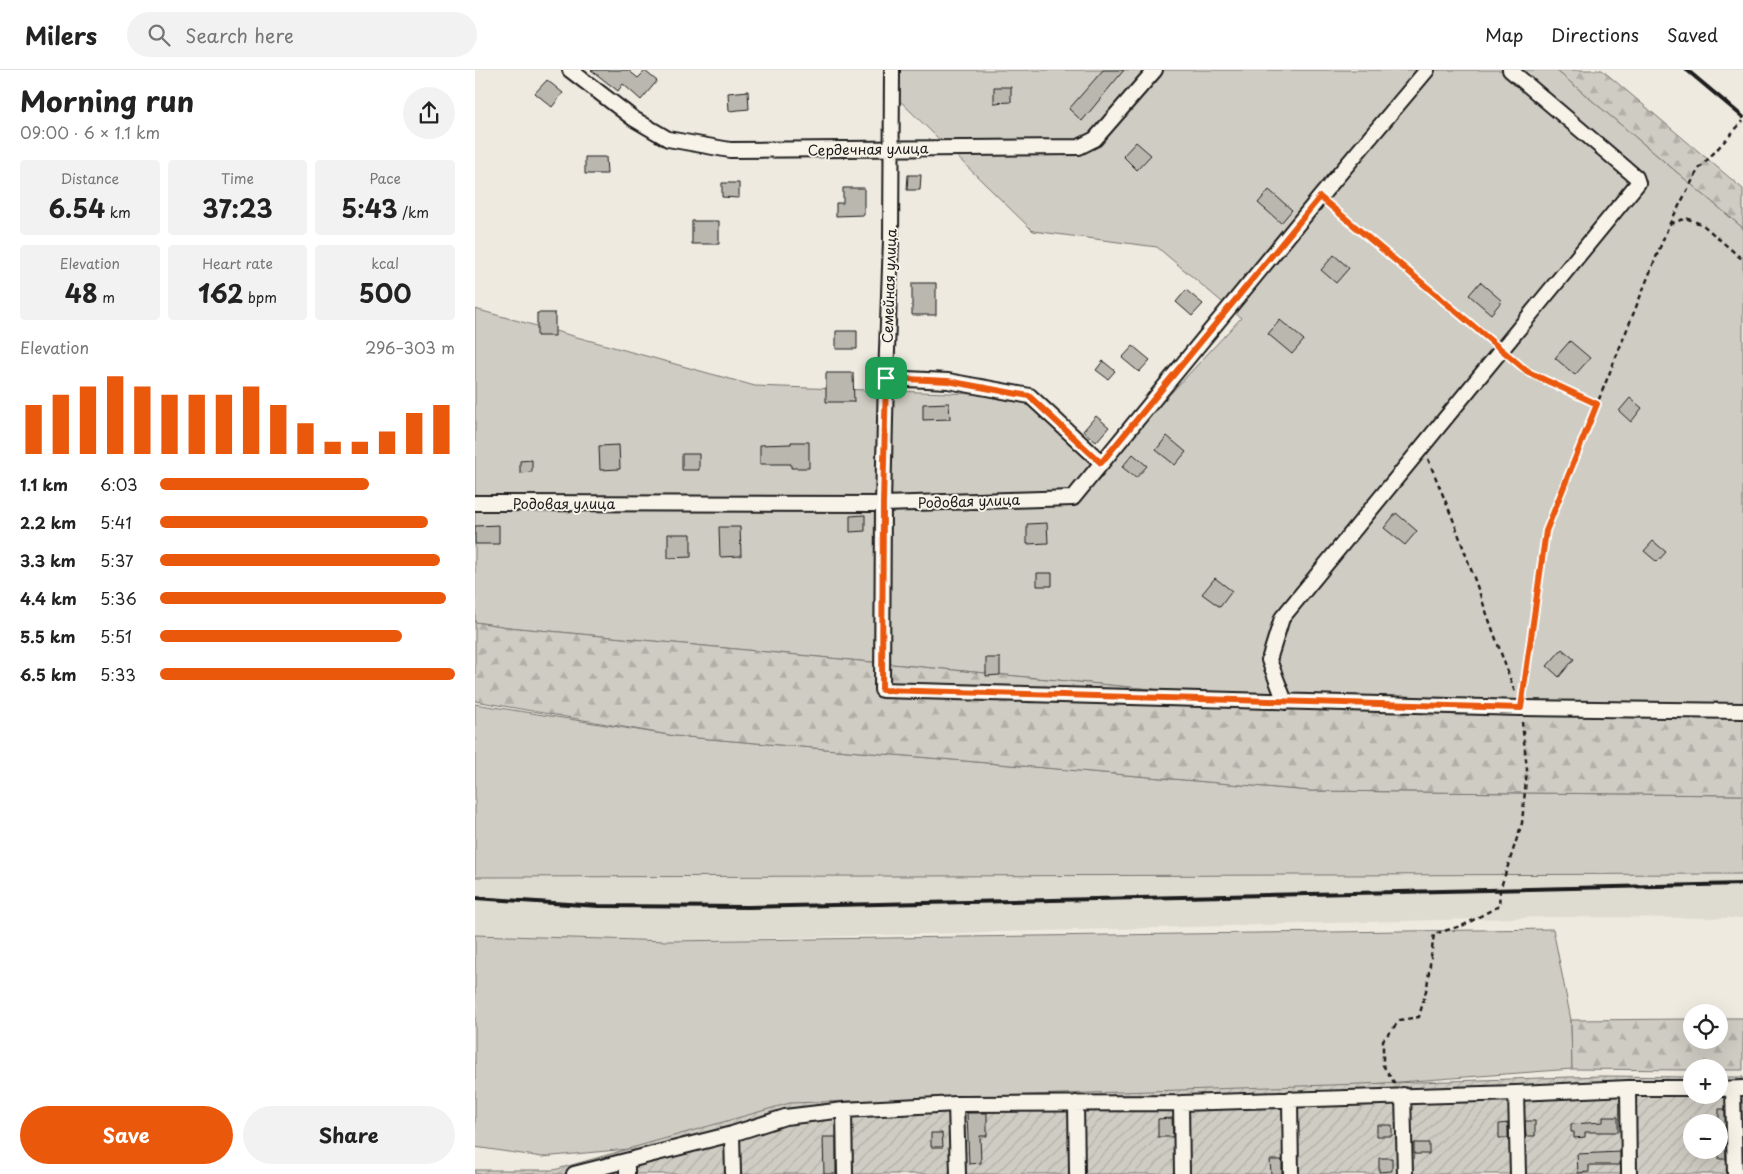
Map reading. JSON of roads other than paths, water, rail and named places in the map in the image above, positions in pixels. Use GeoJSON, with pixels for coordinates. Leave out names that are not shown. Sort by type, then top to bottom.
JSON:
{"type":"FeatureCollection","features":[{"type":"Feature","properties":{"kind":"street","name":"Сердечная улица"},"geometry":{"type":"LineString","coordinates":[[570,70],[634,119],[668,139],[729,150],[1079,147],[1095,139],[1155,70]]}},
{"type":"Feature","properties":{"kind":"street","name":"Семейная улица"},"geometry":{"type":"LineString","coordinates":[[892,70],[891,240],[883,504],[882,690],[1285,702]]}},
{"type":"Feature","properties":{"kind":"street","name":"Родовая улица"},"geometry":{"type":"LineString","coordinates":[[475,503],[883,504],[1073,498],[1320,197],[1427,70]]}},
{"type":"Feature","properties":{"kind":"street"},"geometry":{"type":"LineString","coordinates":[[1510,70],[1637,177],[1639,184],[1282,618],[1269,660],[1285,702],[1743,711]]}},
{"type":"Feature","properties":{"kind":"street"},"geometry":{"type":"LineString","coordinates":[[886,378],[948,381],[1029,396],[1101,463]]}},
{"type":"Feature","properties":{"kind":"street"},"geometry":{"type":"LineString","coordinates":[[575,1174],[627,1167],[785,1117],[844,1110],[956,1104],[1181,1103],[1628,1088],[1683,1088]]}},
{"type":"Feature","properties":{"kind":"street"},"geometry":{"type":"LineString","coordinates":[[1628,1088],[1629,1174]]}},
{"type":"Feature","properties":{"kind":"street"},"geometry":{"type":"LineString","coordinates":[[1732,1089],[1735,1174]]}},
{"type":"Feature","properties":{"kind":"street"},"geometry":{"type":"LineString","coordinates":[[1516,1093],[1518,1174]]}},
{"type":"Feature","properties":{"kind":"street"},"geometry":{"type":"LineString","coordinates":[[1403,1096],[1405,1174]]}},
{"type":"Feature","properties":{"kind":"street"},"geometry":{"type":"LineString","coordinates":[[1290,1099],[1291,1174]]}},
{"type":"Feature","properties":{"kind":"street"},"geometry":{"type":"LineString","coordinates":[[1076,1103],[1077,1174]]}},
{"type":"Feature","properties":{"kind":"street"},"geometry":{"type":"LineString","coordinates":[[1181,1103],[1182,1174]]}},
{"type":"Feature","properties":{"kind":"street"},"geometry":{"type":"LineString","coordinates":[[956,1104],[958,1174]]}},
{"type":"Feature","properties":{"kind":"street"},"geometry":{"type":"LineString","coordinates":[[844,1110],[845,1174]]}},
{"type":"Feature","properties":{"kind":"street"},"geometry":{"type":"LineString","coordinates":[[732,1134],[733,1174]]}},
{"type":"Feature","properties":{"kind":"railway"},"geometry":{"type":"LineString","coordinates":[[1687,70],[1743,117]]}},
{"type":"Feature","properties":{"kind":"railway"},"geometry":{"type":"LineString","coordinates":[[475,898],[599,906],[749,907],[1743,884]]}}]}
